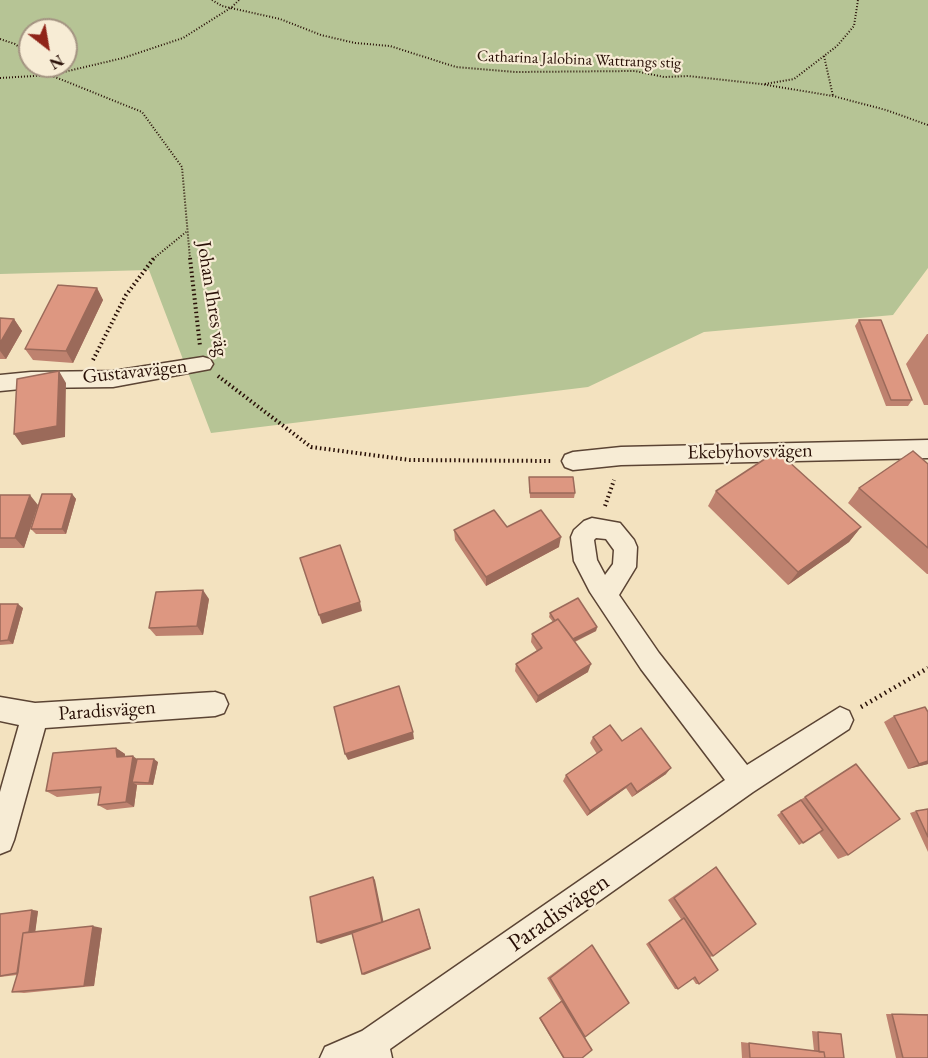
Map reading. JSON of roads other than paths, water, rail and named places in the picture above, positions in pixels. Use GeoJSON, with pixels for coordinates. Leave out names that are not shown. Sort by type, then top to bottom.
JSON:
{"type":"FeatureCollection","features":[{"type":"Feature","properties":{"kind":"street","name":"Gustavavägen"},"geometry":{"type":"LineString","coordinates":[[0,383],[31,380],[114,379],[203,364]]}},
{"type":"Feature","properties":{"kind":"street","name":"Gustavavägen"},"geometry":{"type":"LineString","coordinates":[[0,373],[14,374],[31,380]]}},
{"type":"Feature","properties":{"kind":"street","name":"Ekebyhovsvägen"},"geometry":{"type":"LineString","coordinates":[[573,461],[621,456],[763,451],[928,449]]}},
{"type":"Feature","properties":{"kind":"street"},"geometry":{"type":"LineString","coordinates":[[605,595],[624,567],[626,547],[612,530],[592,528],[582,537],[586,561],[605,595],[650,661],[744,783]]}},
{"type":"Feature","properties":{"kind":"street","name":"Paradisvägen"},"geometry":{"type":"LineString","coordinates":[[0,709],[35,716],[215,704]]}},
{"type":"Feature","properties":{"kind":"street","name":"Paradisvägen"},"geometry":{"type":"LineString","coordinates":[[0,840],[35,716]]}},
{"type":"Feature","properties":{"kind":"street","name":"Paradisvägen"},"geometry":{"type":"LineString","coordinates":[[336,1058],[374,1050],[744,783],[840,720]]}}]}
